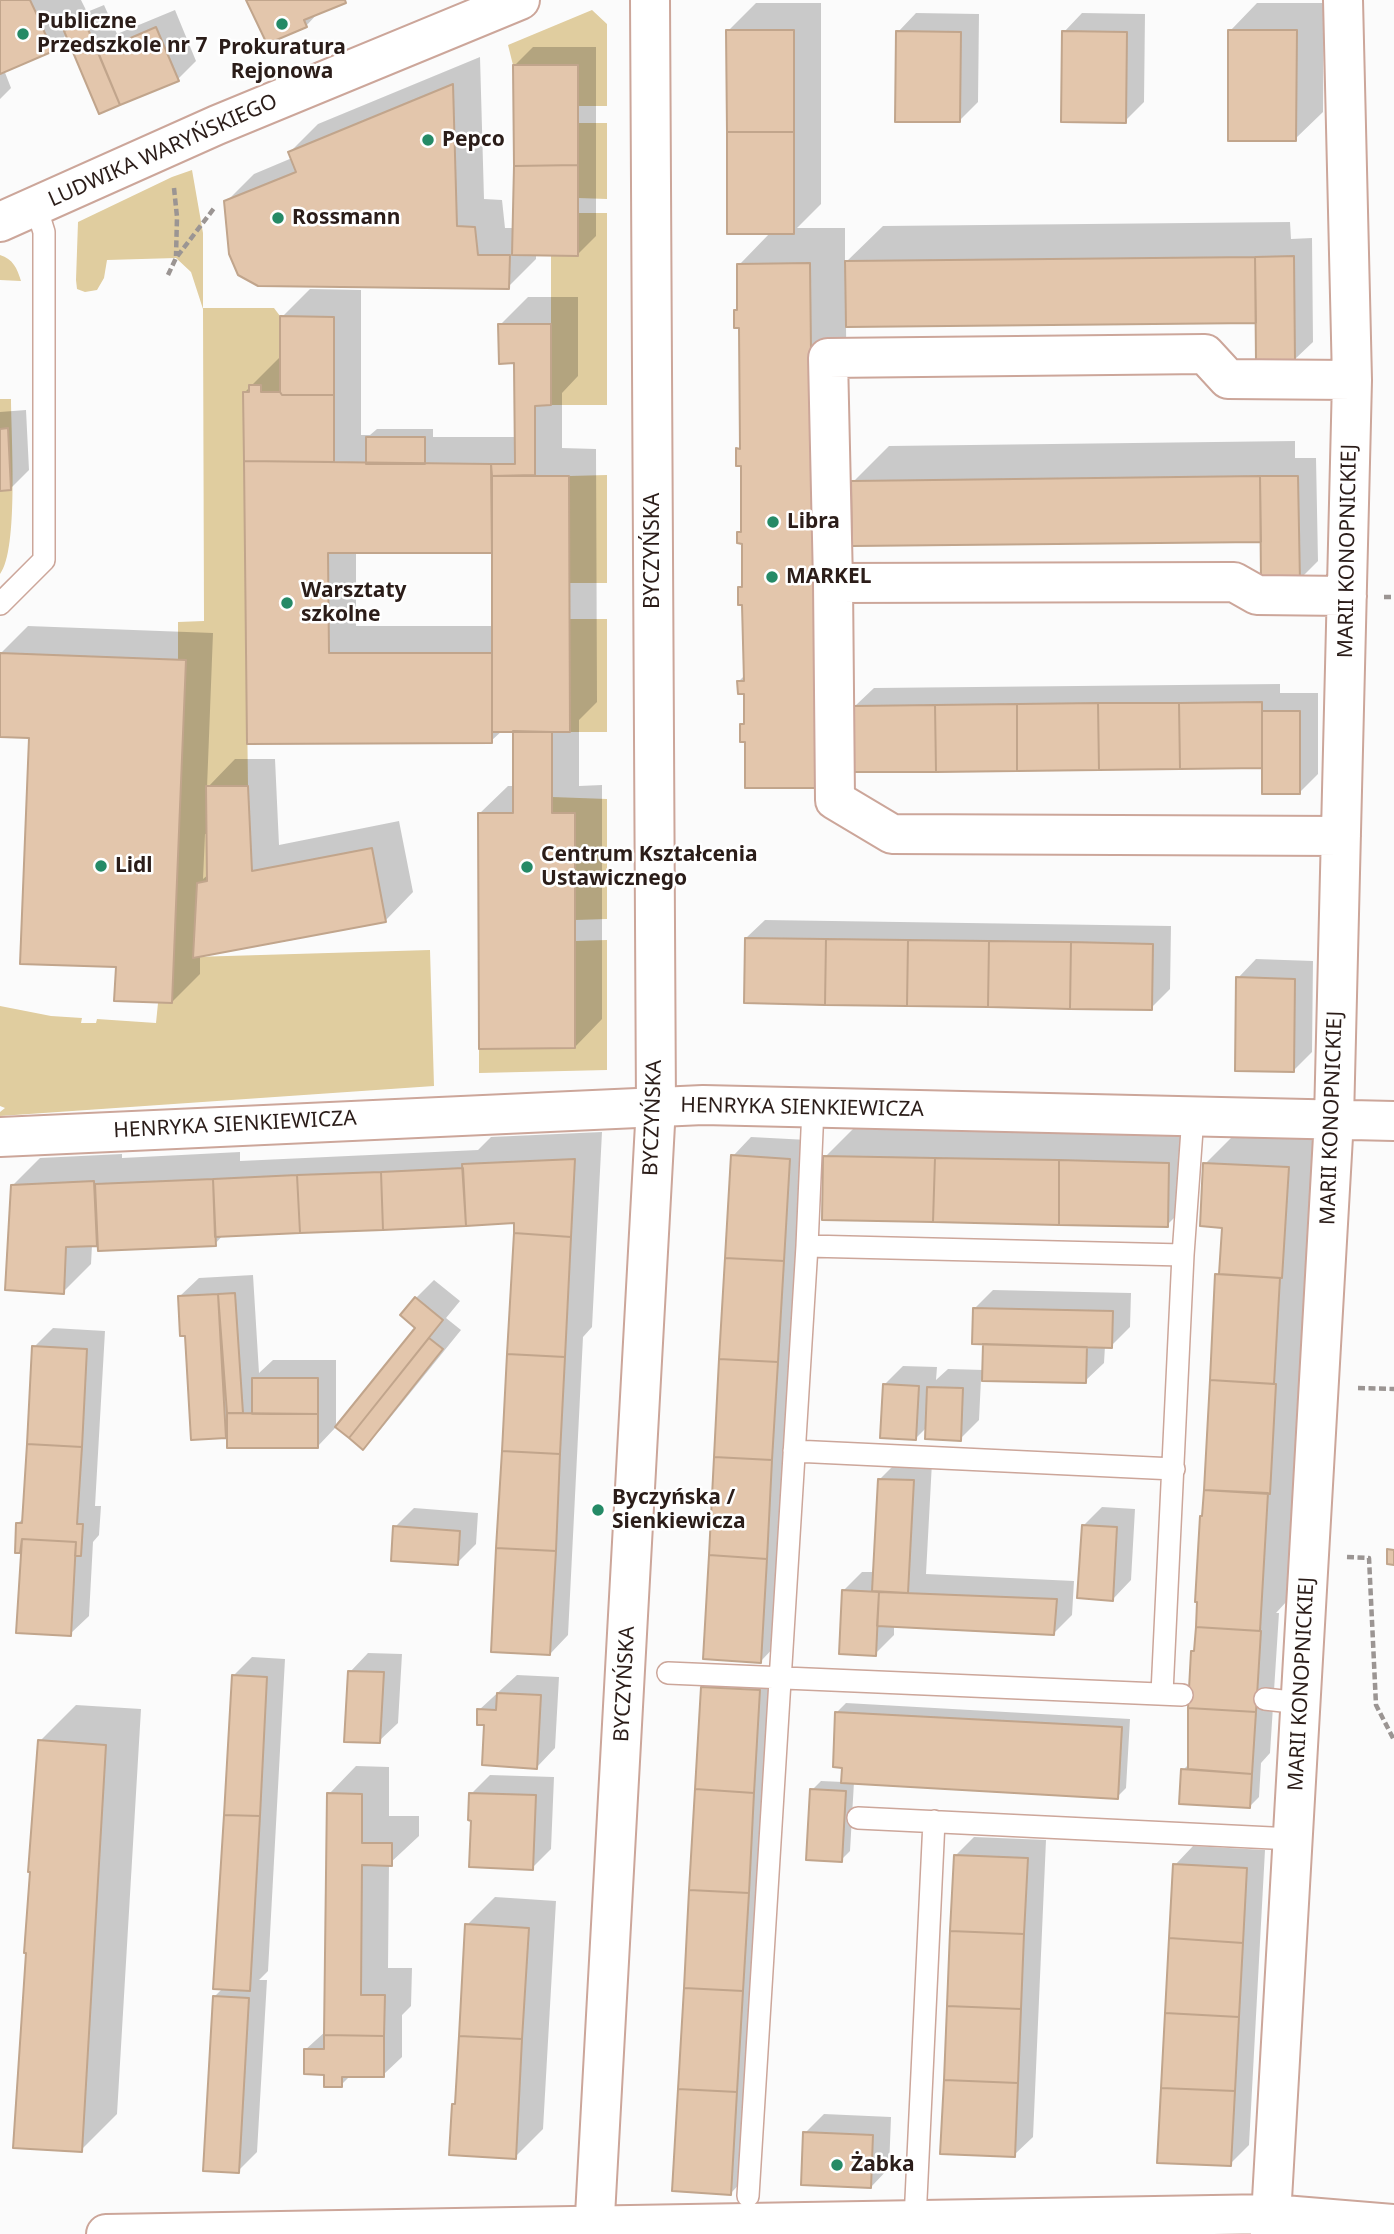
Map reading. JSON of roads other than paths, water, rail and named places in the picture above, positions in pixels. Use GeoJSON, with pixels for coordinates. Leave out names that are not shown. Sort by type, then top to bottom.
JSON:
{"type":"FeatureCollection","features":[{"type":"Feature","properties":{"kind":"street","name":"LUDWIKA WARYŃSKIEGO"},"geometry":{"type":"LineString","coordinates":[[0,222],[217,125],[520,0]]}},
{"type":"Feature","properties":{"kind":"street","name":"BYCZYŃSKA"},"geometry":{"type":"LineString","coordinates":[[594,2230],[656,1106],[650,0]]}},
{"type":"Feature","properties":{"kind":"street","name":"MARII KONOPNICKIEJ"},"geometry":{"type":"LineString","coordinates":[[1271,2224],[1293,1839],[1283,1701],[1334,1119],[1352,380],[1343,0]]}},
{"type":"Feature","properties":{"kind":"street"},"geometry":{"type":"LineString","coordinates":[[1341,836],[892,834],[835,800],[828,358],[1205,354],[1228,379],[1352,380]]}},
{"type":"Feature","properties":{"kind":"street"},"geometry":{"type":"LineString","coordinates":[[833,583],[1234,582],[1257,595],[1347,596]]}},
{"type":"Feature","properties":{"kind":"street","name":"HENRYKA SIENKIEWICZA"},"geometry":{"type":"LineString","coordinates":[[0,1137],[656,1106],[1394,1121]]}},
{"type":"Feature","properties":{"kind":"street"},"geometry":{"type":"LineString","coordinates":[[106,2234],[594,2230],[915,2220],[1394,2224]]}},
{"type":"Feature","properties":{"kind":"lane"},"geometry":{"type":"LineString","coordinates":[[0,604],[44,561],[44,232],[36,206]]}},
{"type":"Feature","properties":{"kind":"lane"},"geometry":{"type":"LineString","coordinates":[[748,2196],[807,1246],[813,1108]]}},
{"type":"Feature","properties":{"kind":"lane"},"geometry":{"type":"LineString","coordinates":[[668,1674],[1172,1694],[1174,1469],[1192,1116]]}},
{"type":"Feature","properties":{"kind":"lane"},"geometry":{"type":"LineString","coordinates":[[807,1246],[1183,1255]]}},
{"type":"Feature","properties":{"kind":"lane"},"geometry":{"type":"LineString","coordinates":[[794,1451],[1174,1469]]}},
{"type":"Feature","properties":{"kind":"lane"},"geometry":{"type":"LineString","coordinates":[[859,1818],[1293,1839]]}},
{"type":"Feature","properties":{"kind":"lane"},"geometry":{"type":"LineString","coordinates":[[915,2220],[934,1821]]}},
{"type":"Feature","properties":{"kind":"place","name":"Prokuratura Rejonowa"},"geometry":{"type":"Point","coordinates":[282,24]}},
{"type":"Feature","properties":{"kind":"place","name":"Publiczne Przedszkole nr 7"},"geometry":{"type":"Point","coordinates":[23,34]}},
{"type":"Feature","properties":{"kind":"place","name":"Pepco"},"geometry":{"type":"Point","coordinates":[428,140]}},
{"type":"Feature","properties":{"kind":"place","name":"Rossmann"},"geometry":{"type":"Point","coordinates":[278,218]}},
{"type":"Feature","properties":{"kind":"place","name":"Libra"},"geometry":{"type":"Point","coordinates":[773,522]}},
{"type":"Feature","properties":{"kind":"place","name":"MARKEL"},"geometry":{"type":"Point","coordinates":[772,577]}},
{"type":"Feature","properties":{"kind":"place","name":"Warsztaty szkolne"},"geometry":{"type":"Point","coordinates":[287,603]}},
{"type":"Feature","properties":{"kind":"place","name":"Lidl"},"geometry":{"type":"Point","coordinates":[101,866]}},
{"type":"Feature","properties":{"kind":"place","name":"Centrum Kształcenia Ustawicznego"},"geometry":{"type":"Point","coordinates":[527,867]}},
{"type":"Feature","properties":{"kind":"place","name":"Byczyńska / Sienkiewicza"},"geometry":{"type":"Point","coordinates":[598,1510]}},
{"type":"Feature","properties":{"kind":"place","name":"Żabka"},"geometry":{"type":"Point","coordinates":[837,2165]}}]}
